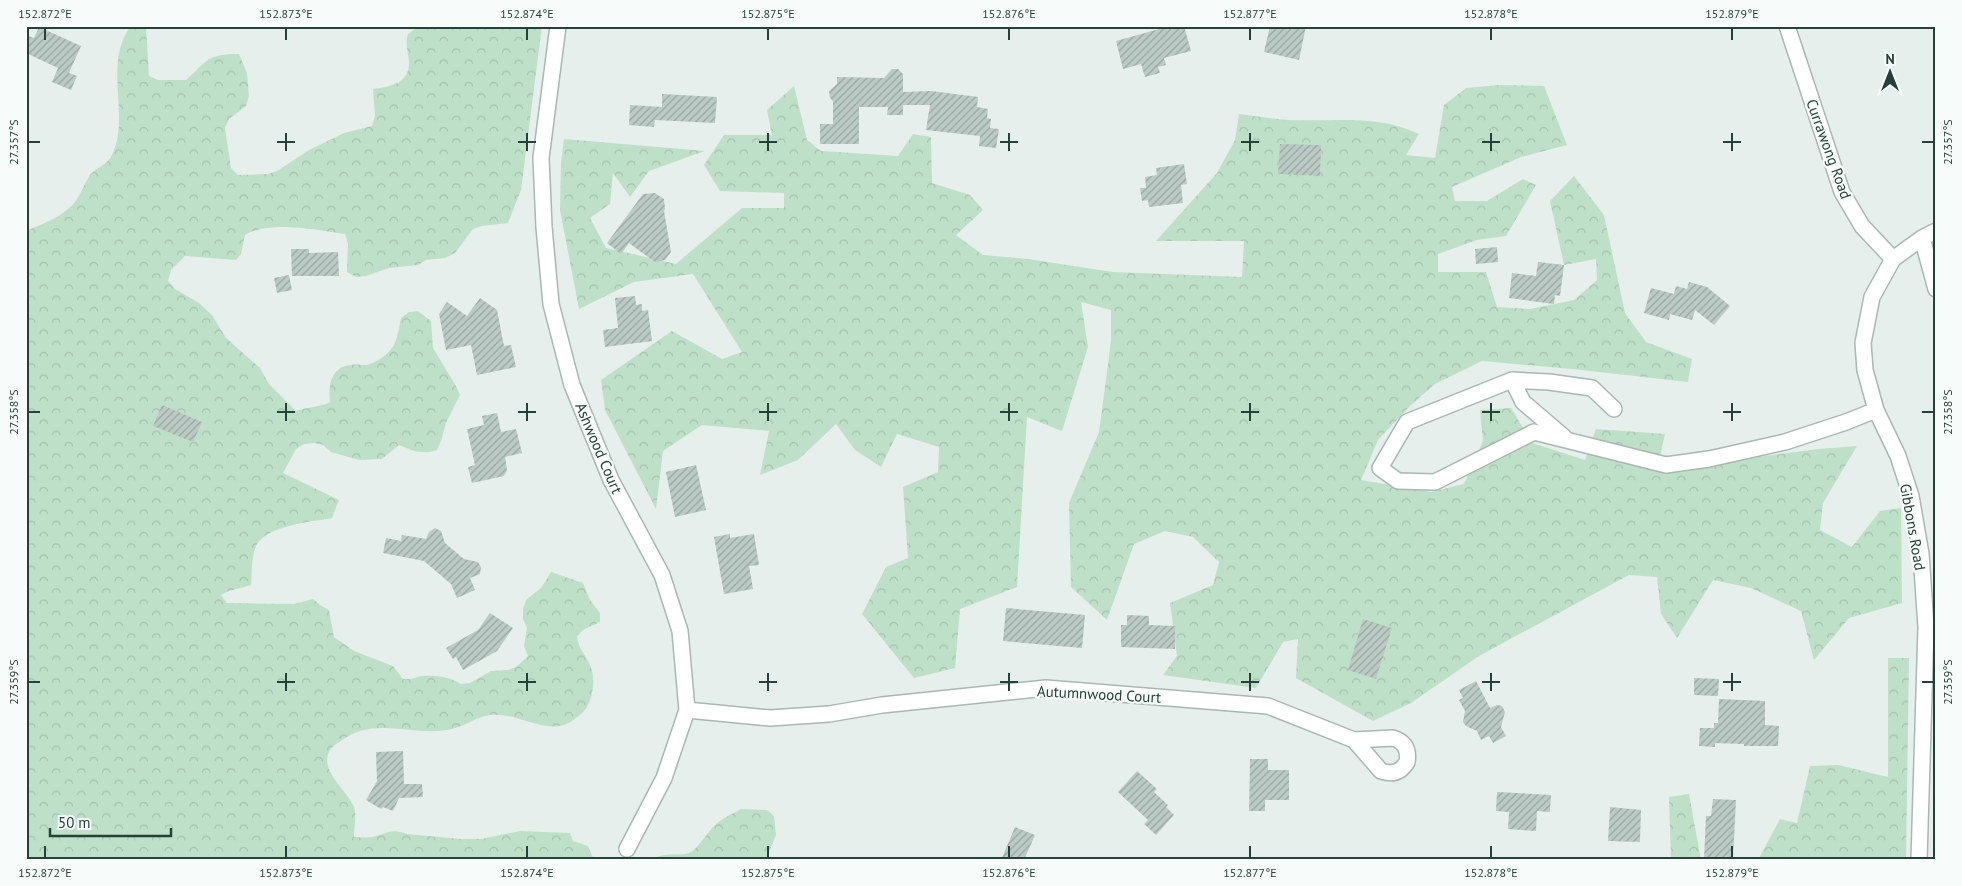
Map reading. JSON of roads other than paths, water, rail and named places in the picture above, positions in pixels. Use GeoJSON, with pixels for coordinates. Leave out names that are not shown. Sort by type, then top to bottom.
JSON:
{"type":"FeatureCollection","features":[{"type":"Feature","properties":{"kind":"street","name":"Ashwood Court"},"geometry":{"type":"LineString","coordinates":[[558,26],[542,158],[544,227],[551,304],[572,386],[611,480],[662,576],[680,631],[687,710],[664,778],[627,849]]}},
{"type":"Feature","properties":{"kind":"street","name":"Currawong Road"},"geometry":{"type":"LineString","coordinates":[[1787,26],[1842,192],[1862,226],[1894,259]]}},
{"type":"Feature","properties":{"kind":"street","name":"Gibbons Road"},"geometry":{"type":"LineString","coordinates":[[1919,860],[1926,626],[1921,554],[1911,496],[1898,456],[1876,410],[1865,370],[1863,343],[1872,297],[1894,259],[1929,234]]}},
{"type":"Feature","properties":{"kind":"street"},"geometry":{"type":"LineString","coordinates":[[1929,234],[1936,289]]}},
{"type":"Feature","properties":{"kind":"street"},"geometry":{"type":"LineString","coordinates":[[1614,409],[1592,388],[1550,382],[1512,380],[1407,422],[1380,468],[1398,481],[1434,482],[1534,432],[1666,465],[1709,459],[1784,442],[1876,410]]}},
{"type":"Feature","properties":{"kind":"street"},"geometry":{"type":"LineString","coordinates":[[1512,380],[1522,402],[1568,440]]}},
{"type":"Feature","properties":{"kind":"street","name":"Autumnwood Court"},"geometry":{"type":"LineString","coordinates":[[687,710],[770,718],[828,714],[882,705],[1046,688],[1268,706],[1354,740]]}}]}
